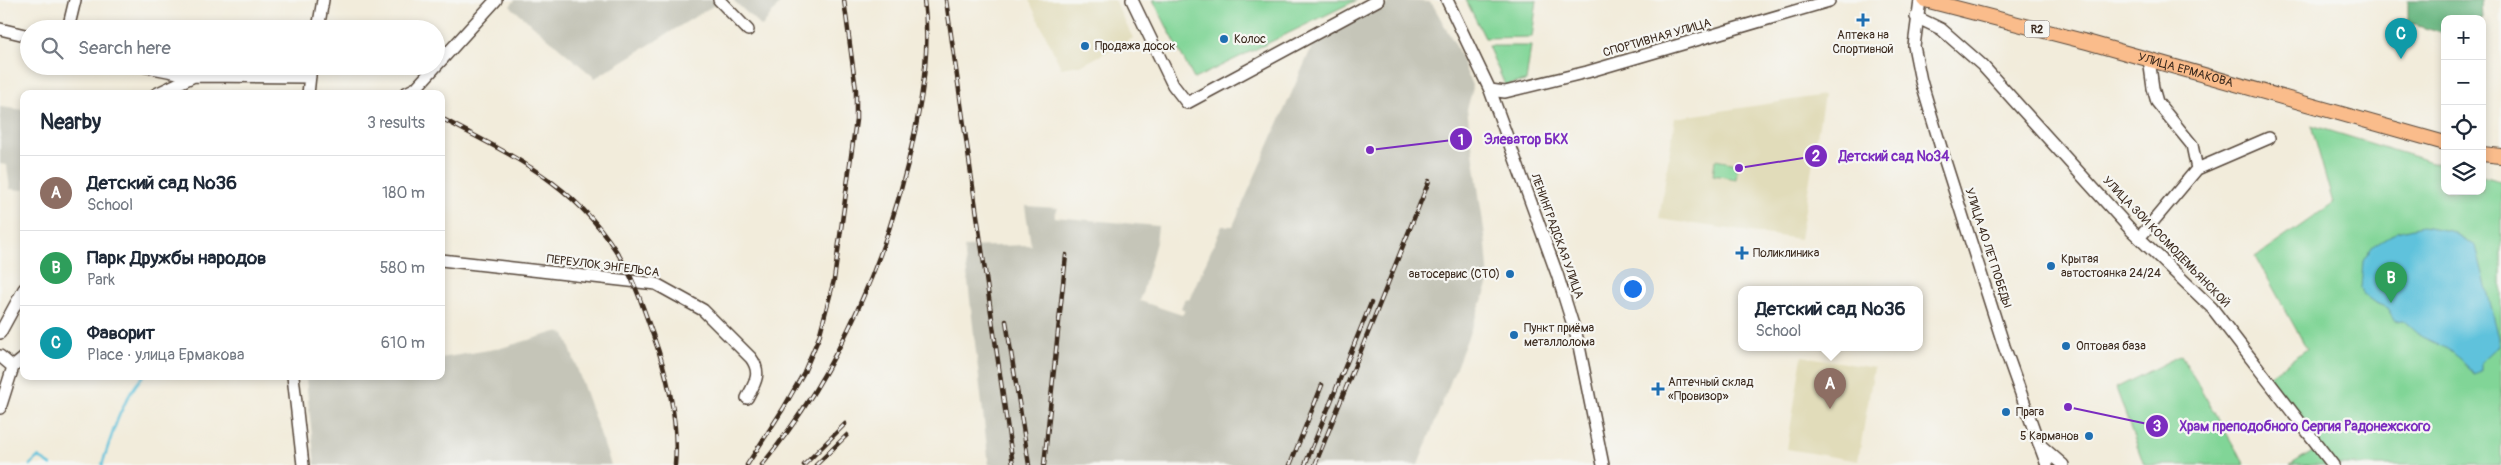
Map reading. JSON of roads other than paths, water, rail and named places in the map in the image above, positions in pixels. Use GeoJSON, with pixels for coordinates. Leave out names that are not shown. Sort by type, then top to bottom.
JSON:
{"type":"FeatureCollection","features":[{"type":"Feature","properties":{"kind":"main road","name":"УЛИЦА ЕРМАКОВА"},"geometry":{"type":"LineString","coordinates":[[1925,0],[2149,59],[2441,143]]}},
{"type":"Feature","properties":{"kind":"main road"},"geometry":{"type":"LineString","coordinates":[[2490,155],[2501,164]]}},
{"type":"Feature","properties":{"kind":"street"},"geometry":{"type":"LineString","coordinates":[[70,20],[75,0]]}},
{"type":"Feature","properties":{"kind":"street"},"geometry":{"type":"LineString","coordinates":[[320,20],[323,0]]}},
{"type":"Feature","properties":{"kind":"street"},"geometry":{"type":"LineString","coordinates":[[445,56],[496,0]]}},
{"type":"Feature","properties":{"kind":"street"},"geometry":{"type":"LineString","coordinates":[[719,0],[748,30]]}},
{"type":"Feature","properties":{"kind":"street"},"geometry":{"type":"LineString","coordinates":[[1132,0],[1173,85],[1187,102],[1378,0]]}},
{"type":"Feature","properties":{"kind":"street","name":"ЛЕНИНГРАДСКАЯ УЛИЦА"},"geometry":{"type":"LineString","coordinates":[[1447,0],[1490,90],[1557,274],[1578,341],[1602,464]]}},
{"type":"Feature","properties":{"kind":"street","name":"УЛИЦА 40 ЛЕТ ПОБЕДЫ"},"geometry":{"type":"LineString","coordinates":[[1920,0],[1916,17],[1914,46],[1921,81],[1998,327],[2047,465]]}},
{"type":"Feature","properties":{"kind":"street","name":"СПОРТИВНАЯ УЛИЦА"},"geometry":{"type":"LineString","coordinates":[[1490,90],[1505,92],[1587,72],[1829,1]]}},
{"type":"Feature","properties":{"kind":"street","name":"УЛИЦА ЗОИ КОСМОДЕМЬЯНСКОЙ"},"geometry":{"type":"LineString","coordinates":[[1916,17],[1941,28],[1982,65],[2140,237],[2212,308],[2333,465]]}},
{"type":"Feature","properties":{"kind":"street"},"geometry":{"type":"LineString","coordinates":[[0,29],[20,34]]}},
{"type":"Feature","properties":{"kind":"street"},"geometry":{"type":"LineString","coordinates":[[2149,59],[2157,102],[2192,145],[2197,169]]}},
{"type":"Feature","properties":{"kind":"street"},"geometry":{"type":"LineString","coordinates":[[189,75],[223,75]]}},
{"type":"Feature","properties":{"kind":"street"},"geometry":{"type":"LineString","coordinates":[[309,90],[311,75]]}},
{"type":"Feature","properties":{"kind":"street"},"geometry":{"type":"LineString","coordinates":[[412,90],[428,75]]}},
{"type":"Feature","properties":{"kind":"street"},"geometry":{"type":"LineString","coordinates":[[164,90],[194,76]]}},
{"type":"Feature","properties":{"kind":"street"},"geometry":{"type":"LineString","coordinates":[[2140,237],[2197,169],[2270,138]]}},
{"type":"Feature","properties":{"kind":"street","name":"ПЕРЕУЛОК ЭНГЕЛЬСА"},"geometry":{"type":"LineString","coordinates":[[445,260],[603,280],[645,283],[665,288],[704,310],[757,366],[758,373],[747,398]]}},
{"type":"Feature","properties":{"kind":"street"},"geometry":{"type":"LineString","coordinates":[[0,333],[20,296]]}},
{"type":"Feature","properties":{"kind":"street"},"geometry":{"type":"LineString","coordinates":[[0,356],[13,367]]}},
{"type":"Feature","properties":{"kind":"street"},"geometry":{"type":"LineString","coordinates":[[0,408],[13,367],[20,361]]}},
{"type":"Feature","properties":{"kind":"street"},"geometry":{"type":"LineString","coordinates":[[293,380],[303,465]]}},
{"type":"Feature","properties":{"kind":"street","name":"УЛИЦА 40 ЛЕТ ПОБЕДЫ"},"geometry":{"type":"LineString","coordinates":[[2039,444],[2063,465]]}},
{"type":"Feature","properties":{"kind":"water"},"geometry":{"type":"Polygon","coordinates":[[[2422,226],[2451,231],[2476,246],[2499,338],[2498,346],[2481,362],[2481,371],[2474,375],[2463,361],[2448,349],[2422,337],[2403,320],[2396,321],[2388,308],[2375,303],[2363,294],[2361,288],[2363,261],[2372,247],[2397,232],[2422,226]]]}},
{"type":"Feature","properties":{"kind":"waterway"},"geometry":{"type":"LineString","coordinates":[[102,465],[123,407],[140,380]]}},
{"type":"Feature","properties":{"kind":"waterway"},"geometry":{"type":"LineString","coordinates":[[30,465],[38,457],[51,465]]}},
{"type":"Feature","properties":{"kind":"railway"},"geometry":{"type":"LineString","coordinates":[[747,465],[804,372],[819,337],[834,280],[856,120],[856,90],[844,0]]}},
{"type":"Feature","properties":{"kind":"railway"},"geometry":{"type":"LineString","coordinates":[[762,465],[790,428],[838,349],[859,307],[877,264],[905,176],[921,98],[926,50],[924,0]]}},
{"type":"Feature","properties":{"kind":"railway"},"geometry":{"type":"LineString","coordinates":[[946,0],[1013,465]]}},
{"type":"Feature","properties":{"kind":"railway"},"geometry":{"type":"LineString","coordinates":[[445,120],[521,161],[544,177],[567,194],[588,214],[607,237],[633,281],[663,366],[674,415],[675,465]]}},
{"type":"Feature","properties":{"kind":"railway"},"geometry":{"type":"LineString","coordinates":[[1315,465],[1429,181]]}},
{"type":"Feature","properties":{"kind":"railway"},"geometry":{"type":"LineString","coordinates":[[1044,465],[1066,255]]}},
{"type":"Feature","properties":{"kind":"railway"},"geometry":{"type":"LineString","coordinates":[[1305,465],[1371,303]]}},
{"type":"Feature","properties":{"kind":"railway"},"geometry":{"type":"LineString","coordinates":[[1006,321],[1029,465]]}},
{"type":"Feature","properties":{"kind":"railway"},"geometry":{"type":"LineString","coordinates":[[1290,465],[1322,385]]}},
{"type":"Feature","properties":{"kind":"railway"},"geometry":{"type":"LineString","coordinates":[[804,465],[845,424]]}},
{"type":"Feature","properties":{"kind":"railway"},"geometry":{"type":"LineString","coordinates":[[816,465],[847,435]]}},
{"type":"Feature","properties":{"kind":"place","name":"Аптека на Спортивной"},"geometry":{"type":"Point","coordinates":[1863,20]}},
{"type":"Feature","properties":{"kind":"place","name":"Колос"},"geometry":{"type":"Point","coordinates":[1224,39]}},
{"type":"Feature","properties":{"kind":"place","name":"Продажа досок"},"geometry":{"type":"Point","coordinates":[1085,46]}},
{"type":"Feature","properties":{"kind":"place","name":"Фаворит"},"geometry":{"type":"Point","coordinates":[2401,59]}},
{"type":"Feature","properties":{"kind":"place","name":"Элеватор БКХ"},"geometry":{"type":"Point","coordinates":[1370,150]}},
{"type":"Feature","properties":{"kind":"place","name":"Детский сад №34"},"geometry":{"type":"Point","coordinates":[1739,168]}},
{"type":"Feature","properties":{"kind":"place","name":"Поликлиника"},"geometry":{"type":"Point","coordinates":[1742,253]}},
{"type":"Feature","properties":{"kind":"place","name":"Крытая автостоянка 24/24"},"geometry":{"type":"Point","coordinates":[2051,266]}},
{"type":"Feature","properties":{"kind":"place","name":"автосервис (СТО)"},"geometry":{"type":"Point","coordinates":[1510,274]}},
{"type":"Feature","properties":{"kind":"place","name":"Парк Дружбы народов"},"geometry":{"type":"Point","coordinates":[2391,303]}},
{"type":"Feature","properties":{"kind":"place","name":"Пункт приёма металлолома"},"geometry":{"type":"Point","coordinates":[1514,335]}},
{"type":"Feature","properties":{"kind":"place","name":"Оптовая база"},"geometry":{"type":"Point","coordinates":[2066,346]}},
{"type":"Feature","properties":{"kind":"place","name":"Аптечный склад «Провизор»"},"geometry":{"type":"Point","coordinates":[1658,389]}},
{"type":"Feature","properties":{"kind":"place","name":"Храм преподобного Сергия Радонежского"},"geometry":{"type":"Point","coordinates":[2068,407]}},
{"type":"Feature","properties":{"kind":"place","name":"Детский сад №36"},"geometry":{"type":"Point","coordinates":[1830,409]}},
{"type":"Feature","properties":{"kind":"place","name":"Прага"},"geometry":{"type":"Point","coordinates":[2006,412]}},
{"type":"Feature","properties":{"kind":"place","name":"5 Карманов"},"geometry":{"type":"Point","coordinates":[2089,436]}}]}
